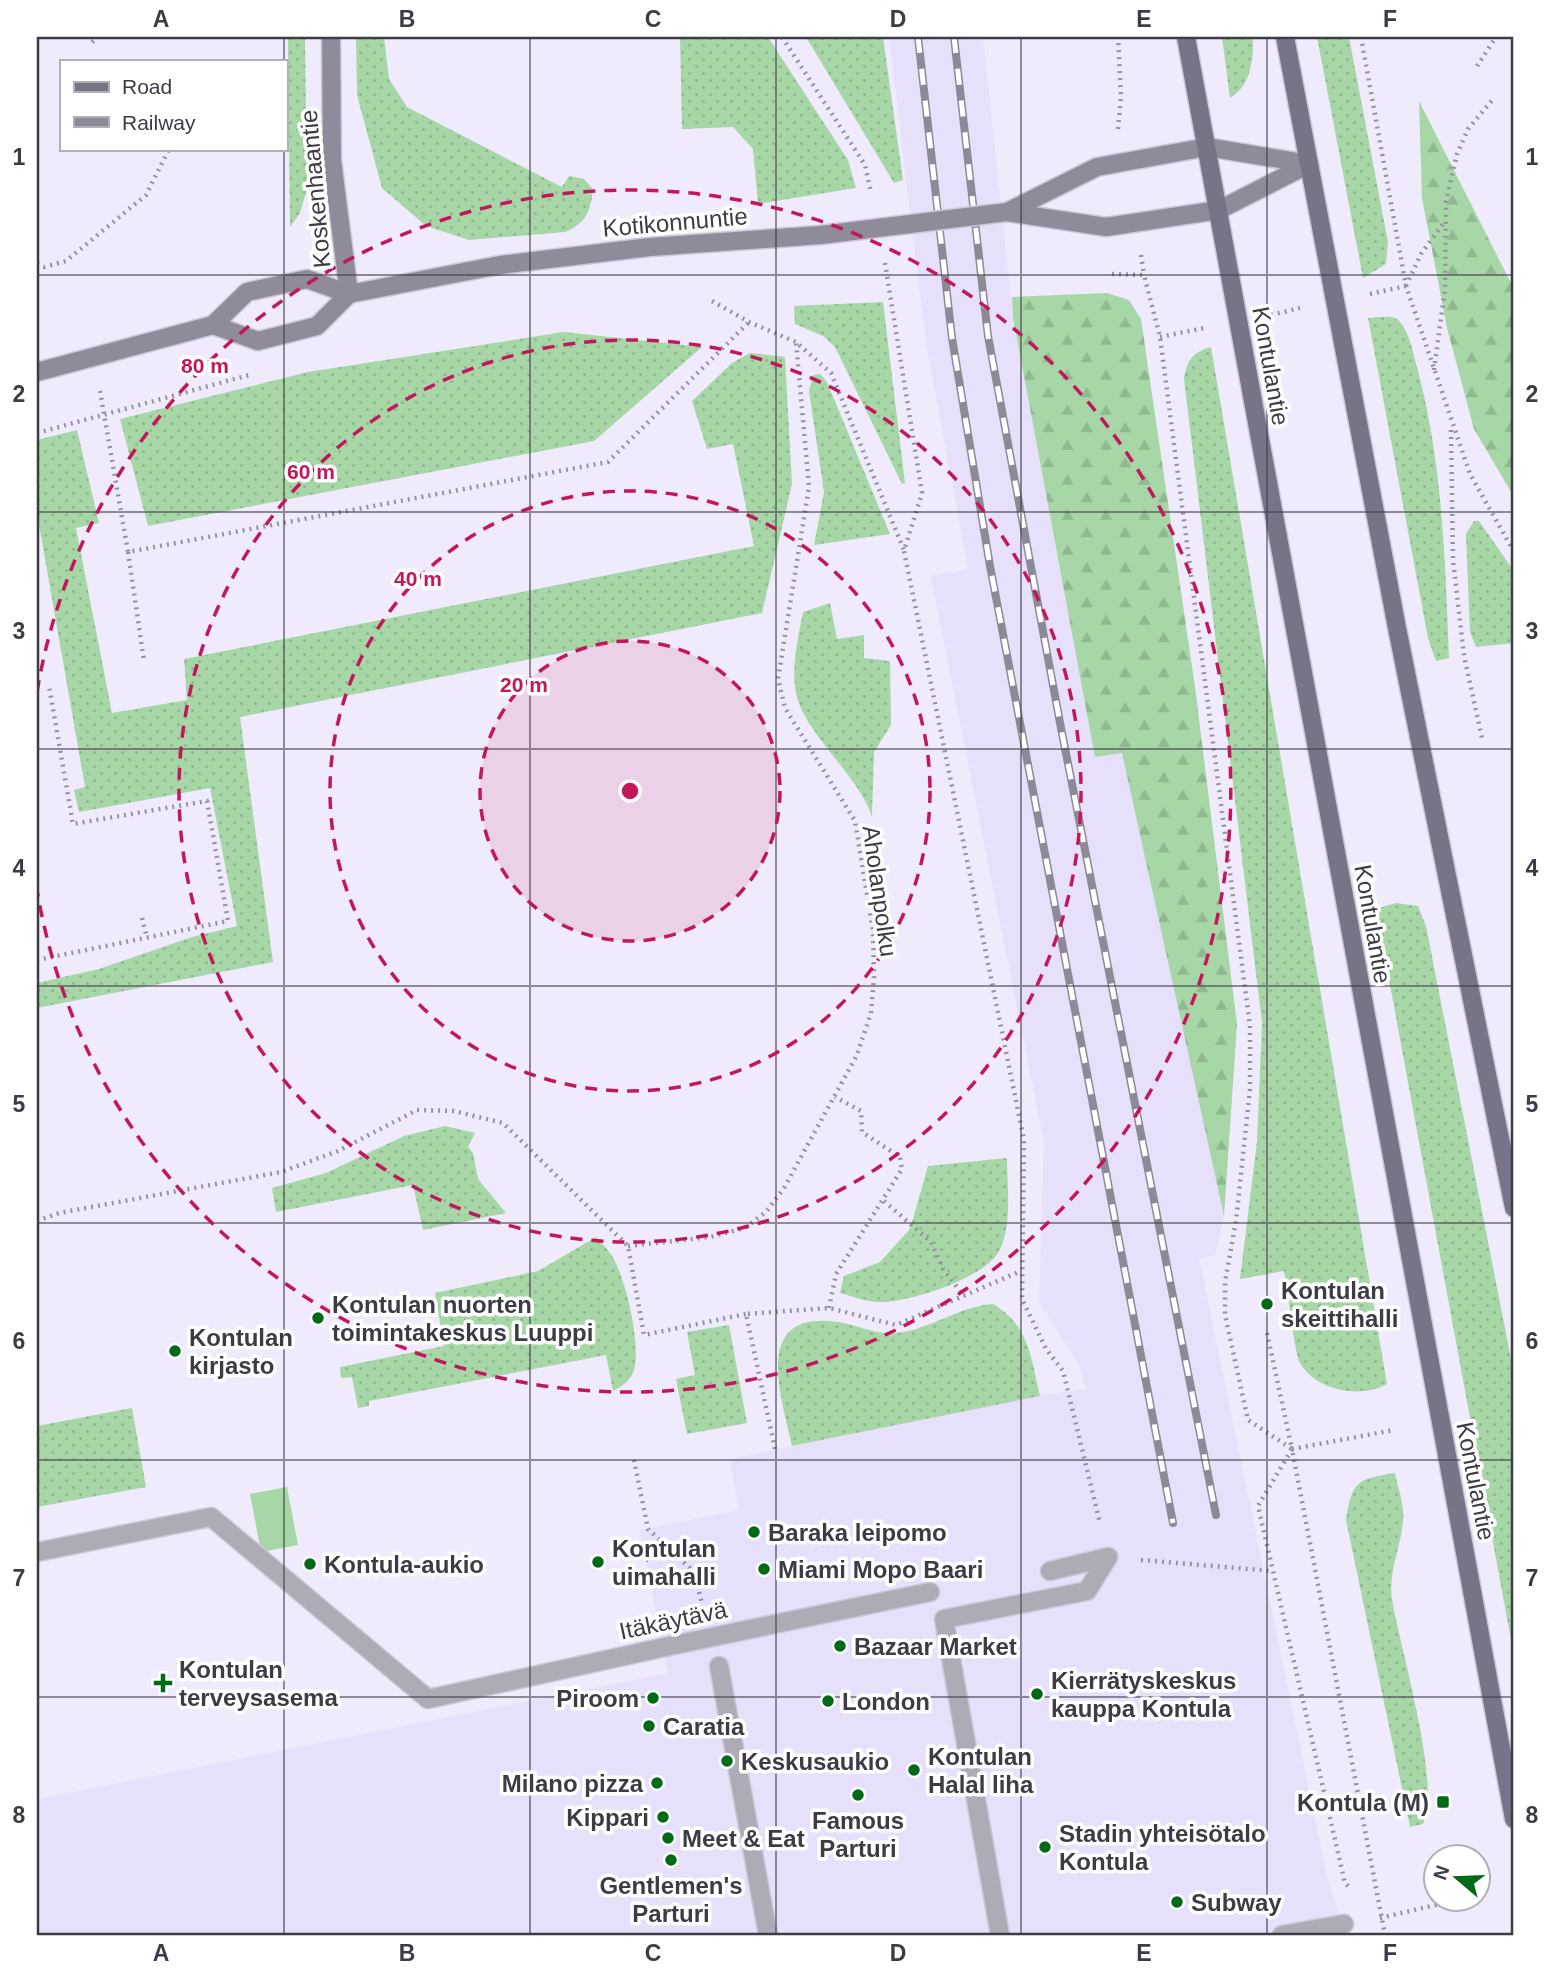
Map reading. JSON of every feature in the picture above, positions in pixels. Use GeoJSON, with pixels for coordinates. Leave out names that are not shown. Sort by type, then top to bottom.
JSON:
{"type":"FeatureCollection","features":[{"type":"Feature","properties":{"kind":"main road","name":"Kontulantie"},"geometry":{"type":"LineString","coordinates":[[1186,37],[1514,1819]]}},
{"type":"Feature","properties":{"kind":"main road"},"geometry":{"type":"LineString","coordinates":[[1285,37],[1334,301],[1514,1208]]}},
{"type":"Feature","properties":{"kind":"street","name":"Koskenhaantie"},"geometry":{"type":"LineString","coordinates":[[331,37],[332,160],[349,294]]}},
{"type":"Feature","properties":{"kind":"street","name":"Kotikonnuntie"},"geometry":{"type":"LineString","coordinates":[[1007,212],[1097,167],[1207,147],[1309,164]]}},
{"type":"Feature","properties":{"kind":"street","name":"Kotikonnuntie"},"geometry":{"type":"LineString","coordinates":[[349,294],[500,265],[650,247],[821,235],[1007,212],[1106,227],[1219,210],[1309,164]]}},
{"type":"Feature","properties":{"kind":"street"},"geometry":{"type":"LineString","coordinates":[[37,372],[213,325],[247,292],[307,279],[349,294],[317,326],[258,341],[213,325]]}},
{"type":"Feature","properties":{"kind":"street","name":"Itäkäytävä"},"geometry":{"type":"LineString","coordinates":[[37,1552],[211,1517],[428,1699],[551,1664],[665,1647],[930,1592]]}},
{"type":"Feature","properties":{"kind":"street"},"geometry":{"type":"LineString","coordinates":[[1050,1571],[1108,1557]]}},
{"type":"Feature","properties":{"kind":"street"},"geometry":{"type":"LineString","coordinates":[[1000,1935],[944,1619],[1087,1591],[1108,1557]]}},
{"type":"Feature","properties":{"kind":"street"},"geometry":{"type":"LineString","coordinates":[[719,1666],[768,1935]]}},
{"type":"Feature","properties":{"kind":"street"},"geometry":{"type":"LineString","coordinates":[[1282,1935],[1344,1924]]}},
{"type":"Feature","properties":{"kind":"path"},"geometry":{"type":"LineString","coordinates":[[92,42],[98,37]]}},
{"type":"Feature","properties":{"kind":"path"},"geometry":{"type":"LineString","coordinates":[[782,37],[865,165],[873,204]]}},
{"type":"Feature","properties":{"kind":"path"},"geometry":{"type":"LineString","coordinates":[[1118,37],[1121,97],[1118,129]]}},
{"type":"Feature","properties":{"kind":"path"},"geometry":{"type":"LineString","coordinates":[[1361,37],[1406,286],[1451,425],[1470,474],[1514,552]]}},
{"type":"Feature","properties":{"kind":"path"},"geometry":{"type":"LineString","coordinates":[[1477,66],[1496,37]]}},
{"type":"Feature","properties":{"kind":"path"},"geometry":{"type":"LineString","coordinates":[[1434,371],[1445,289],[1446,201],[1457,154],[1468,129],[1494,98]]}},
{"type":"Feature","properties":{"kind":"path"},"geometry":{"type":"LineString","coordinates":[[37,264],[44,267],[66,261],[146,195],[169,150]]}},
{"type":"Feature","properties":{"kind":"path"},"geometry":{"type":"LineString","coordinates":[[1406,286],[1421,254],[1446,219]]}},
{"type":"Feature","properties":{"kind":"path"},"geometry":{"type":"LineString","coordinates":[[884,256],[897,321],[922,493],[904,551]]}},
{"type":"Feature","properties":{"kind":"path"},"geometry":{"type":"LineString","coordinates":[[1112,274],[1144,275],[1160,337],[1250,1026],[1250,1089],[1236,1221],[1225,1282],[1225,1315],[1248,1420],[1292,1449],[1394,1430]]}},
{"type":"Feature","properties":{"kind":"path"},"geometry":{"type":"LineString","coordinates":[[1160,337],[1406,286]]}},
{"type":"Feature","properties":{"kind":"path"},"geometry":{"type":"LineString","coordinates":[[712,301],[749,323],[796,342],[831,373],[904,551],[1024,1140],[1022,1299],[1046,1349],[1063,1371],[1108,1557],[1273,1571]]}},
{"type":"Feature","properties":{"kind":"path"},"geometry":{"type":"LineString","coordinates":[[128,552],[608,462],[749,323]]}},
{"type":"Feature","properties":{"kind":"path","name":"Aholanpolku"},"geometry":{"type":"LineString","coordinates":[[628,1246],[710,1237],[745,1228],[766,1212],[784,1188],[835,1097],[857,1055],[871,1013],[874,977],[873,931],[855,821],[785,708],[778,679],[809,487],[796,342]]}},
{"type":"Feature","properties":{"kind":"path"},"geometry":{"type":"LineString","coordinates":[[94,355],[144,661]]}},
{"type":"Feature","properties":{"kind":"path"},"geometry":{"type":"LineString","coordinates":[[37,433],[256,373]]}},
{"type":"Feature","properties":{"kind":"path"},"geometry":{"type":"LineString","coordinates":[[1451,425],[1453,560],[1464,656],[1482,738]]}},
{"type":"Feature","properties":{"kind":"path"},"geometry":{"type":"LineString","coordinates":[[37,960],[228,921],[207,801],[73,824],[49,686]]}},
{"type":"Feature","properties":{"kind":"path"},"geometry":{"type":"LineString","coordinates":[[142,918],[147,937]]}},
{"type":"Feature","properties":{"kind":"path"},"geometry":{"type":"LineString","coordinates":[[829,1308],[836,1275],[902,1169],[900,1157],[862,1132],[861,1111],[835,1097]]}},
{"type":"Feature","properties":{"kind":"path"},"geometry":{"type":"LineString","coordinates":[[37,1221],[60,1213],[281,1172],[338,1151],[417,1110],[454,1111],[503,1123],[628,1246],[644,1335],[746,1314],[829,1308],[896,1325],[1021,1270]]}},
{"type":"Feature","properties":{"kind":"path"},"geometry":{"type":"LineString","coordinates":[[884,1201],[931,1242],[943,1269],[964,1296]]}},
{"type":"Feature","properties":{"kind":"path"},"geometry":{"type":"LineString","coordinates":[[746,1314],[775,1449]]}},
{"type":"Feature","properties":{"kind":"path"},"geometry":{"type":"LineString","coordinates":[[1268,1333],[1385,1935]]}},
{"type":"Feature","properties":{"kind":"path"},"geometry":{"type":"LineString","coordinates":[[1292,1449],[1258,1506],[1345,1883],[1354,1892]]}},
{"type":"Feature","properties":{"kind":"path"},"geometry":{"type":"LineString","coordinates":[[634,1460],[648,1529],[694,1572]]}},
{"type":"Feature","properties":{"kind":"path"},"geometry":{"type":"LineString","coordinates":[[646,1560],[675,1554]]}},
{"type":"Feature","properties":{"kind":"path"},"geometry":{"type":"LineString","coordinates":[[1381,1918],[1422,1908]]}},
{"type":"Feature","properties":{"kind":"path"},"geometry":{"type":"LineString","coordinates":[[1372,1909],[1381,1918]]}},
{"type":"Feature","properties":{"kind":"shaded area"},"geometry":{"type":"Polygon","coordinates":[[[889,37],[983,37],[1013,317],[1095,757],[1122,752],[1224,1216],[1215,1255],[1199,1258],[1327,1877],[1346,1935],[37,1935],[37,1799],[668,1673],[640,1530],[739,1510],[730,1459],[1048,1394],[1086,1389],[1079,1365],[1039,1302],[1044,1144],[931,576],[968,569],[925,337],[889,37]]]}},
{"type":"Feature","properties":{"kind":"green space"},"geometry":{"type":"Polygon","coordinates":[[[288,37],[305,37],[307,189],[300,213],[290,227],[288,37]]]}},
{"type":"Feature","properties":{"kind":"green space"},"geometry":{"type":"Polygon","coordinates":[[[356,37],[384,37],[389,79],[407,107],[562,187],[569,176],[584,179],[593,189],[589,210],[583,220],[565,232],[469,240],[426,226],[382,188],[357,95],[356,37]]]}},
{"type":"Feature","properties":{"kind":"green space"},"geometry":{"type":"Polygon","coordinates":[[[680,37],[768,37],[848,160],[856,188],[758,204],[753,149],[733,127],[682,129],[680,37]]]}},
{"type":"Feature","properties":{"kind":"green space"},"geometry":{"type":"Polygon","coordinates":[[[806,37],[883,37],[903,180],[894,183],[806,37]]]}},
{"type":"Feature","properties":{"kind":"green space"},"geometry":{"type":"Polygon","coordinates":[[[1222,37],[1252,37],[1253,41],[1249,73],[1242,87],[1230,98],[1222,37]]]}},
{"type":"Feature","properties":{"kind":"green space"},"geometry":{"type":"Polygon","coordinates":[[[1317,37],[1349,37],[1388,242],[1386,264],[1363,278],[1317,37]]]}},
{"type":"Feature","properties":{"kind":"green space"},"geometry":{"type":"Polygon","coordinates":[[[1419,101],[1514,289],[1514,497],[1474,429],[1447,328],[1422,198],[1419,101]]]}},
{"type":"Feature","properties":{"kind":"green space"},"geometry":{"type":"Polygon","coordinates":[[[1107,293],[1129,300],[1141,319],[1195,687],[1237,1024],[1224,1216],[1122,753],[1095,757],[1013,317],[1012,297],[1107,293]]]}},
{"type":"Feature","properties":{"kind":"green space"},"geometry":{"type":"Polygon","coordinates":[[[883,302],[905,483],[902,484],[835,347],[823,336],[795,324],[794,306],[883,302]]]}},
{"type":"Feature","properties":{"kind":"green space"},"geometry":{"type":"Polygon","coordinates":[[[1368,318],[1396,319],[1406,331],[1433,442],[1441,514],[1449,658],[1436,661],[1428,638],[1368,318]]]}},
{"type":"Feature","properties":{"kind":"green space"},"geometry":{"type":"Polygon","coordinates":[[[564,332],[702,347],[594,441],[148,526],[120,419],[308,372],[564,332]]]}},
{"type":"Feature","properties":{"kind":"green space"},"geometry":{"type":"Polygon","coordinates":[[[1211,347],[1387,1384],[1365,1391],[1340,1390],[1328,1386],[1307,1373],[1300,1363],[1284,1271],[1240,1279],[1257,1142],[1262,1023],[1184,379],[1192,358],[1211,347]]]}},
{"type":"Feature","properties":{"kind":"green space"},"geometry":{"type":"Polygon","coordinates":[[[750,353],[785,357],[792,484],[762,613],[240,717],[273,962],[37,1008],[37,983],[99,969],[192,937],[237,926],[210,788],[79,812],[74,790],[85,787],[37,513],[37,440],[77,430],[99,523],[76,528],[112,713],[187,700],[184,659],[754,546],[733,444],[707,449],[692,401],[732,363],[750,353]]]}},
{"type":"Feature","properties":{"kind":"green space"},"geometry":{"type":"Polygon","coordinates":[[[820,374],[827,382],[890,534],[814,545],[824,492],[809,391],[813,375],[820,374]]]}},
{"type":"Feature","properties":{"kind":"green space"},"geometry":{"type":"Polygon","coordinates":[[[1474,521],[1479,521],[1514,571],[1514,643],[1476,647],[1470,632],[1466,534],[1474,521]]]}},
{"type":"Feature","properties":{"kind":"green space"},"geometry":{"type":"Polygon","coordinates":[[[830,603],[837,639],[864,635],[864,658],[890,661],[891,725],[874,752],[872,816],[854,784],[809,723],[796,693],[795,662],[803,612],[830,603]]]}},
{"type":"Feature","properties":{"kind":"green space"},"geometry":{"type":"Polygon","coordinates":[[[1396,903],[1418,906],[1426,926],[1514,1374],[1514,1656],[1376,909],[1396,903]]]}},
{"type":"Feature","properties":{"kind":"green space"},"geometry":{"type":"Polygon","coordinates":[[[445,1126],[475,1133],[468,1147],[473,1153],[478,1179],[506,1213],[423,1230],[413,1185],[276,1212],[272,1188],[326,1173],[404,1136],[445,1126]]]}},
{"type":"Feature","properties":{"kind":"green space"},"geometry":{"type":"Polygon","coordinates":[[[1007,1158],[1006,1231],[998,1253],[989,1263],[942,1288],[905,1299],[876,1302],[840,1293],[844,1276],[880,1262],[910,1229],[928,1166],[1007,1158]]]}},
{"type":"Feature","properties":{"kind":"green space"},"geometry":{"type":"Polygon","coordinates":[[[596,1237],[616,1263],[631,1312],[636,1347],[635,1362],[633,1373],[622,1386],[613,1391],[606,1355],[369,1401],[369,1406],[358,1408],[352,1377],[341,1378],[340,1367],[444,1346],[435,1293],[538,1271],[596,1237]]]}},
{"type":"Feature","properties":{"kind":"green space"},"geometry":{"type":"Polygon","coordinates":[[[993,1304],[1005,1312],[1021,1332],[1031,1356],[1040,1396],[792,1446],[782,1404],[778,1360],[782,1342],[793,1329],[811,1322],[838,1322],[874,1331],[896,1333],[921,1327],[968,1309],[993,1304]]]}},
{"type":"Feature","properties":{"kind":"green space"},"geometry":{"type":"Polygon","coordinates":[[[729,1325],[747,1423],[687,1434],[676,1379],[695,1375],[687,1332],[729,1325]]]}},
{"type":"Feature","properties":{"kind":"green space"},"geometry":{"type":"Polygon","coordinates":[[[132,1408],[146,1487],[37,1507],[37,1426],[132,1408]]]}},
{"type":"Feature","properties":{"kind":"green space"},"geometry":{"type":"Polygon","coordinates":[[[1395,1473],[1403,1520],[1392,1576],[1392,1599],[1418,1715],[1427,1779],[1427,1805],[1423,1824],[1410,1827],[1346,1520],[1351,1497],[1358,1484],[1372,1477],[1395,1473]]]}},
{"type":"Feature","properties":{"kind":"green space"},"geometry":{"type":"Polygon","coordinates":[[[287,1487],[298,1545],[261,1552],[250,1494],[287,1487]]]}},
{"type":"Feature","properties":{"kind":"railway"},"geometry":{"type":"LineString","coordinates":[[918,37],[952,338],[990,566],[1173,1523]]}},
{"type":"Feature","properties":{"kind":"railway"},"geometry":{"type":"LineString","coordinates":[[954,37],[988,336],[1061,728],[1216,1515]]}},
{"type":"Feature","properties":{"kind":"place","name":"Kontulan skeittihalli"},"geometry":{"type":"Point","coordinates":[1267,1304]}},
{"type":"Feature","properties":{"kind":"place","name":"Kontulan nuorten toimintakeskus Luuppi"},"geometry":{"type":"Point","coordinates":[318,1318]}},
{"type":"Feature","properties":{"kind":"place","name":"Kontulan kirjasto"},"geometry":{"type":"Point","coordinates":[175,1351]}},
{"type":"Feature","properties":{"kind":"place","name":"Baraka leipomo"},"geometry":{"type":"Point","coordinates":[754,1532]}},
{"type":"Feature","properties":{"kind":"place","name":"Kontulan uimahalli"},"geometry":{"type":"Point","coordinates":[598,1562]}},
{"type":"Feature","properties":{"kind":"place","name":"Kontula-aukio"},"geometry":{"type":"Point","coordinates":[310,1564]}},
{"type":"Feature","properties":{"kind":"place","name":"Miami Mopo Baari"},"geometry":{"type":"Point","coordinates":[764,1569]}},
{"type":"Feature","properties":{"kind":"place","name":"Bazaar Market"},"geometry":{"type":"Point","coordinates":[840,1646]}},
{"type":"Feature","properties":{"kind":"place","name":"Kontulan terveysasema"},"geometry":{"type":"Point","coordinates":[163,1683]}},
{"type":"Feature","properties":{"kind":"place","name":"Kierrätyskeskus kauppa Kontula"},"geometry":{"type":"Point","coordinates":[1037,1694]}},
{"type":"Feature","properties":{"kind":"place","name":"Piroom"},"geometry":{"type":"Point","coordinates":[653,1698]}},
{"type":"Feature","properties":{"kind":"place","name":"London"},"geometry":{"type":"Point","coordinates":[828,1701]}},
{"type":"Feature","properties":{"kind":"place","name":"Caratia"},"geometry":{"type":"Point","coordinates":[649,1726]}},
{"type":"Feature","properties":{"kind":"place","name":"Keskusaukio"},"geometry":{"type":"Point","coordinates":[727,1761]}},
{"type":"Feature","properties":{"kind":"place","name":"Kontulan Halal liha"},"geometry":{"type":"Point","coordinates":[914,1770]}},
{"type":"Feature","properties":{"kind":"place","name":"Milano pizza"},"geometry":{"type":"Point","coordinates":[657,1783]}},
{"type":"Feature","properties":{"kind":"place","name":"Famous Parturi"},"geometry":{"type":"Point","coordinates":[858,1795]}},
{"type":"Feature","properties":{"kind":"place","name":"Kontula (M)"},"geometry":{"type":"Point","coordinates":[1443,1802]}},
{"type":"Feature","properties":{"kind":"place","name":"Kippari"},"geometry":{"type":"Point","coordinates":[663,1817]}},
{"type":"Feature","properties":{"kind":"place","name":"Meet & Eat"},"geometry":{"type":"Point","coordinates":[668,1838]}},
{"type":"Feature","properties":{"kind":"place","name":"Stadin yhteisötalo Kontula"},"geometry":{"type":"Point","coordinates":[1045,1847]}},
{"type":"Feature","properties":{"kind":"place","name":"Gentlemen's Parturi"},"geometry":{"type":"Point","coordinates":[671,1860]}},
{"type":"Feature","properties":{"kind":"place","name":"Subway"},"geometry":{"type":"Point","coordinates":[1177,1902]}}]}
